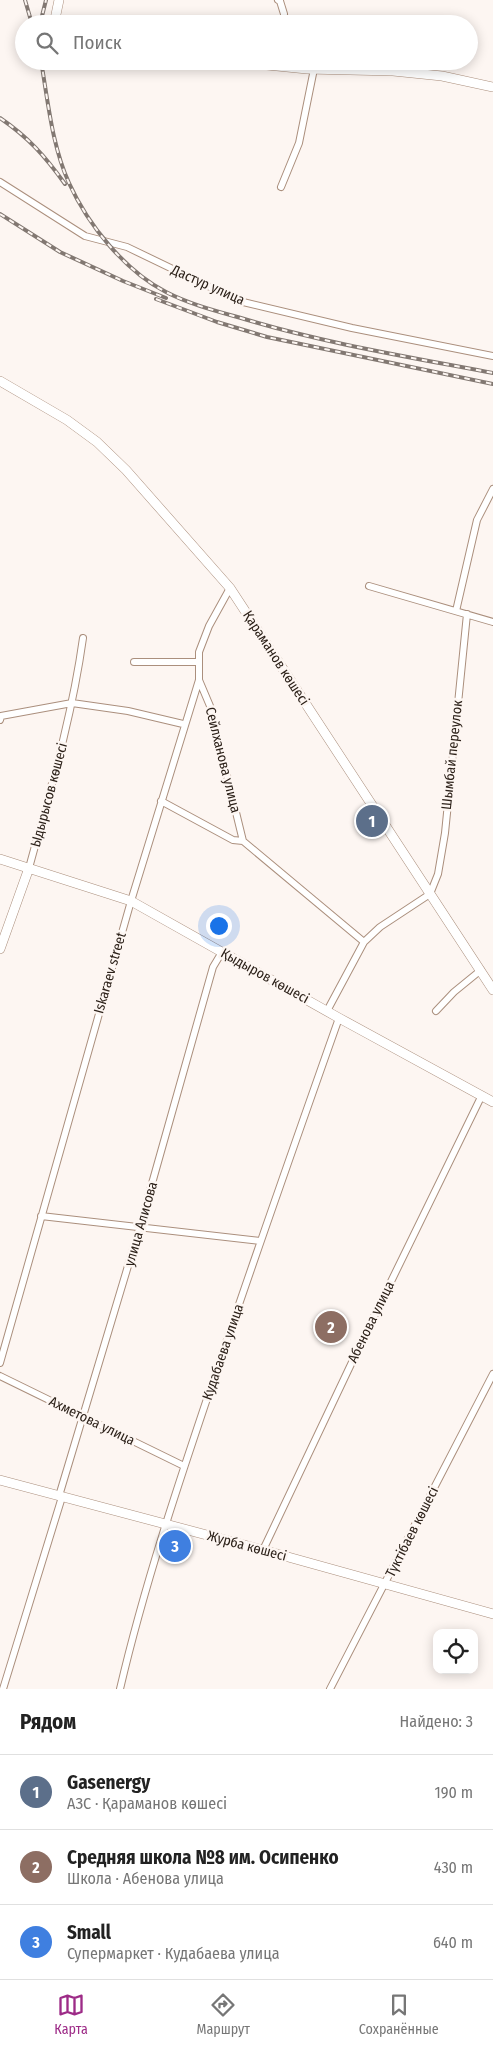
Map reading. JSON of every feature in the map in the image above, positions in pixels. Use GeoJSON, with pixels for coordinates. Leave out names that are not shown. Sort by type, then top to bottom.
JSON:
{"type":"FeatureCollection","features":[{"type":"Feature","properties":{"kind":"street"},"geometry":{"type":"LineString","coordinates":[[56,15],[59,0]]}},
{"type":"Feature","properties":{"kind":"street"},"geometry":{"type":"LineString","coordinates":[[278,0],[284,14]]}},
{"type":"Feature","properties":{"kind":"street"},"geometry":{"type":"LineString","coordinates":[[281,187],[299,142],[314,70]]}},
{"type":"Feature","properties":{"kind":"street"},"geometry":{"type":"LineString","coordinates":[[354,70],[393,71],[442,76],[493,86]]}},
{"type":"Feature","properties":{"kind":"street","name":"Дастур улица"},"geometry":{"type":"LineString","coordinates":[[0,182],[85,236],[127,246],[239,301],[352,328],[493,356]]}},
{"type":"Feature","properties":{"kind":"street","name":"Қараманов көшесі"},"geometry":{"type":"LineString","coordinates":[[0,381],[67,420],[97,442],[126,470],[230,588],[480,970],[490,978],[493,990]]}},
{"type":"Feature","properties":{"kind":"street"},"geometry":{"type":"LineString","coordinates":[[456,611],[477,520],[493,489]]}},
{"type":"Feature","properties":{"kind":"street"},"geometry":{"type":"LineString","coordinates":[[369,586],[493,622]]}},
{"type":"Feature","properties":{"kind":"street","name":"Iskaraev street"},"geometry":{"type":"LineString","coordinates":[[0,1363],[131,901],[198,680],[199,652],[209,626],[230,588]]}},
{"type":"Feature","properties":{"kind":"street","name":"Шымбай переулок"},"geometry":{"type":"LineString","coordinates":[[430,894],[438,874],[445,833],[466,614]]}},
{"type":"Feature","properties":{"kind":"street","name":"Ыдырысов көшесі"},"geometry":{"type":"LineString","coordinates":[[0,949],[29,868],[63,746],[83,638]]}},
{"type":"Feature","properties":{"kind":"street"},"geometry":{"type":"LineString","coordinates":[[134,662],[198,662]]}},
{"type":"Feature","properties":{"kind":"street","name":"Сейлханова улица"},"geometry":{"type":"LineString","coordinates":[[198,680],[210,706],[243,841]]}},
{"type":"Feature","properties":{"kind":"street"},"geometry":{"type":"LineString","coordinates":[[0,720],[1,716],[72,703],[128,711],[184,724]]}},
{"type":"Feature","properties":{"kind":"street","name":"Сейлханова улица"},"geometry":{"type":"LineString","coordinates":[[161,801],[233,840],[243,841],[364,942]]}},
{"type":"Feature","properties":{"kind":"street","name":"Қыдыров көшесі"},"geometry":{"type":"LineString","coordinates":[[0,859],[131,901],[493,1102]]}},
{"type":"Feature","properties":{"kind":"street"},"geometry":{"type":"LineString","coordinates":[[327,1011],[364,942],[380,927],[430,894]]}},
{"type":"Feature","properties":{"kind":"street","name":"улица Алисова"},"geometry":{"type":"LineString","coordinates":[[4,1689],[140,1226],[213,967],[222,952]]}},
{"type":"Feature","properties":{"kind":"street"},"geometry":{"type":"LineString","coordinates":[[436,1011],[454,992],[480,970]]}},
{"type":"Feature","properties":{"kind":"street","name":"Кудабаева улица"},"geometry":{"type":"LineString","coordinates":[[120,1689],[165,1524],[260,1240],[339,1018]]}},
{"type":"Feature","properties":{"kind":"street","name":"Абенова улица"},"geometry":{"type":"LineString","coordinates":[[263,1550],[366,1332],[482,1095]]}},
{"type":"Feature","properties":{"kind":"street"},"geometry":{"type":"LineString","coordinates":[[41,1216],[260,1240]]}},
{"type":"Feature","properties":{"kind":"street","name":"Түктібаев көшесі"},"geometry":{"type":"LineString","coordinates":[[330,1689],[493,1374]]}},
{"type":"Feature","properties":{"kind":"street","name":"Ахметова улица"},"geometry":{"type":"LineString","coordinates":[[0,1376],[184,1466]]}},
{"type":"Feature","properties":{"kind":"street","name":"Журба көшесі"},"geometry":{"type":"LineString","coordinates":[[0,1480],[493,1614]]}},
{"type":"Feature","properties":{"kind":"railway"},"geometry":{"type":"LineString","coordinates":[[25,0],[29,15]]}},
{"type":"Feature","properties":{"kind":"railway"},"geometry":{"type":"LineString","coordinates":[[42,15],[46,0]]}},
{"type":"Feature","properties":{"kind":"railway"},"geometry":{"type":"LineString","coordinates":[[42,70],[58,154],[77,199],[86,215],[109,245],[136,272],[151,283],[193,304],[272,327],[366,349],[493,373]]}},
{"type":"Feature","properties":{"kind":"railway"},"geometry":{"type":"LineString","coordinates":[[0,118],[36,148],[65,184]]}},
{"type":"Feature","properties":{"kind":"railway"},"geometry":{"type":"LineString","coordinates":[[0,214],[60,252],[123,281],[166,298]]}},
{"type":"Feature","properties":{"kind":"railway"},"geometry":{"type":"LineString","coordinates":[[156,299],[217,322],[267,337],[493,384]]}},
{"type":"Feature","properties":{"kind":"place","name":"Gasenergy"},"geometry":{"type":"Point","coordinates":[372,821]}},
{"type":"Feature","properties":{"kind":"place","name":"Средняя школа №8 им. Осипенко"},"geometry":{"type":"Point","coordinates":[331,1327]}},
{"type":"Feature","properties":{"kind":"place","name":"Small"},"geometry":{"type":"Point","coordinates":[175,1546]}}]}
